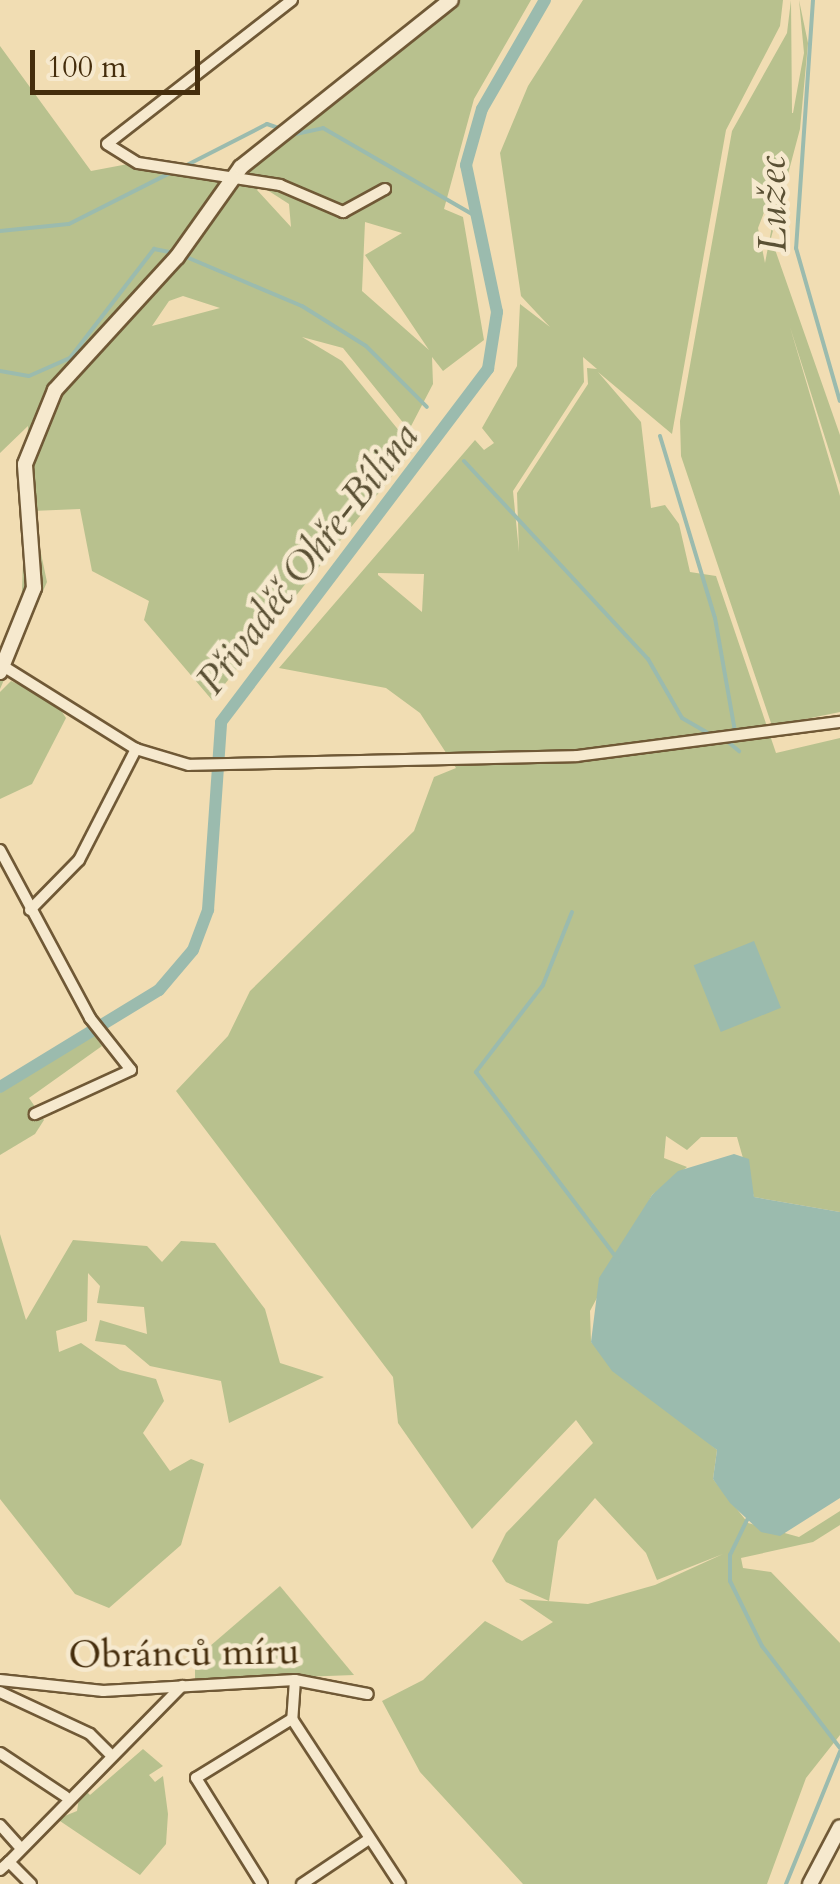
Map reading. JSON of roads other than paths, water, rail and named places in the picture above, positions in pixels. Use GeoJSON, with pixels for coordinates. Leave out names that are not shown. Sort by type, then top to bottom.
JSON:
{"type":"FeatureCollection","features":[{"type":"Feature","properties":{"kind":"street"},"geometry":{"type":"LineString","coordinates":[[292,0],[106,144],[138,163],[234,176],[344,212],[385,189]]}},
{"type":"Feature","properties":{"kind":"street"},"geometry":{"type":"LineString","coordinates":[[451,0],[234,176],[178,256],[54,390],[25,464],[34,588],[1,669],[136,749],[198,765],[577,756],[840,722]]}},
{"type":"Feature","properties":{"kind":"street"},"geometry":{"type":"LineString","coordinates":[[30,910],[80,860],[136,749]]}},
{"type":"Feature","properties":{"kind":"street"},"geometry":{"type":"LineString","coordinates":[[0,850],[90,1018],[131,1070],[35,1114]]}},
{"type":"Feature","properties":{"kind":"street","name":"Obránců míru"},"geometry":{"type":"LineString","coordinates":[[0,1680],[102,1691],[296,1680],[368,1694]]}},
{"type":"Feature","properties":{"kind":"street"},"geometry":{"type":"LineString","coordinates":[[296,1680],[292,1718],[400,1884]]}},
{"type":"Feature","properties":{"kind":"street"},"geometry":{"type":"LineString","coordinates":[[31,1884],[4,1866],[65,1796],[182,1686]]}},
{"type":"Feature","properties":{"kind":"street"},"geometry":{"type":"LineString","coordinates":[[0,1692],[90,1734],[110,1753]]}},
{"type":"Feature","properties":{"kind":"street"},"geometry":{"type":"LineString","coordinates":[[262,1884],[196,1778],[292,1718]]}},
{"type":"Feature","properties":{"kind":"street"},"geometry":{"type":"LineString","coordinates":[[0,1753],[65,1796]]}},
{"type":"Feature","properties":{"kind":"street"},"geometry":{"type":"LineString","coordinates":[[0,1825],[21,1848]]}},
{"type":"Feature","properties":{"kind":"street"},"geometry":{"type":"LineString","coordinates":[[810,1884],[840,1827]]}},
{"type":"Feature","properties":{"kind":"street"},"geometry":{"type":"LineString","coordinates":[[302,1884],[369,1839]]}},
{"type":"Feature","properties":{"kind":"waterway","name":"Přivaděč Ohře-Bílina"},"geometry":{"type":"LineString","coordinates":[[0,1087],[159,990],[193,950],[208,910],[221,722],[488,369],[497,312],[466,165],[482,109],[545,0]]}},
{"type":"Feature","properties":{"kind":"waterway","name":"Lužec"},"geometry":{"type":"LineString","coordinates":[[813,0],[796,248],[840,401]]}},
{"type":"Feature","properties":{"kind":"waterway"},"geometry":{"type":"LineString","coordinates":[[185,166],[267,124],[284,130]]}},
{"type":"Feature","properties":{"kind":"waterway"},"geometry":{"type":"LineString","coordinates":[[291,135],[323,128],[477,217]]}},
{"type":"Feature","properties":{"kind":"waterway"},"geometry":{"type":"LineString","coordinates":[[0,231],[69,224],[172,172]]}},
{"type":"Feature","properties":{"kind":"waterway"},"geometry":{"type":"LineString","coordinates":[[0,371],[29,376],[70,358],[154,249],[175,253]]}},
{"type":"Feature","properties":{"kind":"waterway"},"geometry":{"type":"LineString","coordinates":[[184,256],[302,306],[366,346],[427,407]]}},
{"type":"Feature","properties":{"kind":"waterway"},"geometry":{"type":"LineString","coordinates":[[660,436],[715,618],[735,731]]}},
{"type":"Feature","properties":{"kind":"waterway"},"geometry":{"type":"LineString","coordinates":[[464,461],[648,659],[682,718],[710,734]]}},
{"type":"Feature","properties":{"kind":"waterway"},"geometry":{"type":"LineString","coordinates":[[727,741],[739,751]]}},
{"type":"Feature","properties":{"kind":"waterway"},"geometry":{"type":"LineString","coordinates":[[572,912],[543,985],[476,1072],[619,1261]]}},
{"type":"Feature","properties":{"kind":"waterway"},"geometry":{"type":"LineString","coordinates":[[748,1518],[730,1555],[730,1581],[762,1646],[840,1748]]}},
{"type":"Feature","properties":{"kind":"waterway","name":"Lužec"},"geometry":{"type":"LineString","coordinates":[[786,1884],[840,1752]]}}]}
